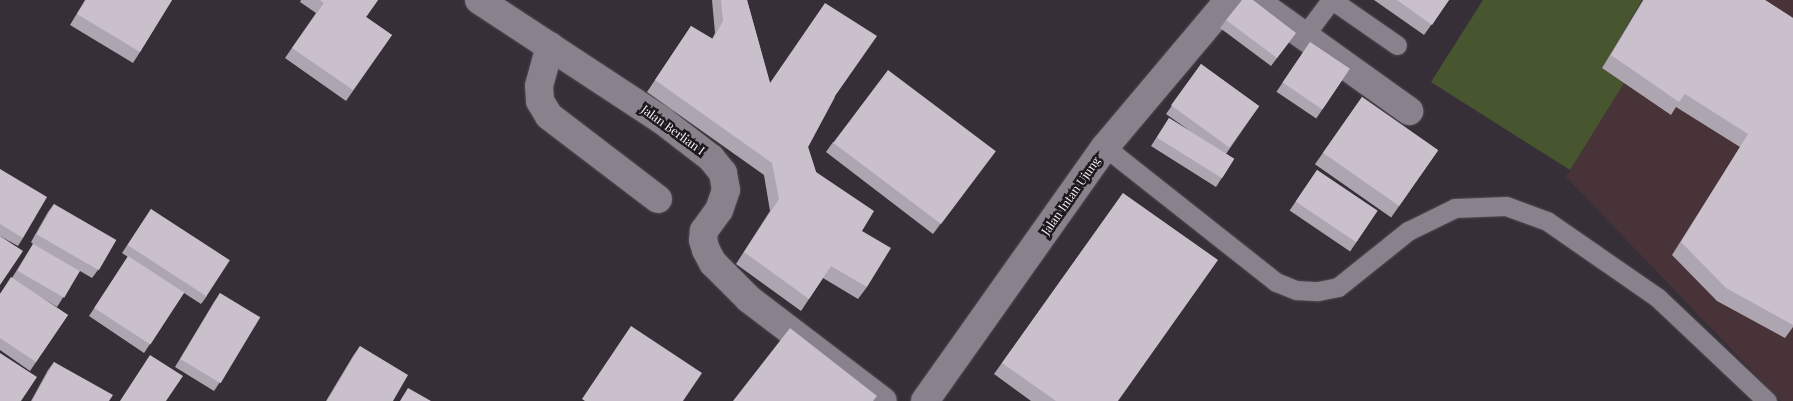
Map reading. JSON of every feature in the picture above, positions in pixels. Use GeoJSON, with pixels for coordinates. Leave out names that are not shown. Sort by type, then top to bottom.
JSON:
{"type":"FeatureCollection","features":[{"type":"Feature","properties":{"kind":"street","name":"Jalan Berlian I"},"geometry":{"type":"LineString","coordinates":[[479,0],[692,141],[711,158],[723,173],[726,190],[719,210],[704,231],[703,240],[713,263],[749,299],[883,401]]}},
{"type":"Feature","properties":{"kind":"street","name":"Jalan Intan Ujung"},"geometry":{"type":"LineString","coordinates":[[925,401],[1105,147],[1230,0]]}},
{"type":"Feature","properties":{"kind":"street"},"geometry":{"type":"LineString","coordinates":[[1254,0],[1408,111]]}},
{"type":"Feature","properties":{"kind":"street"},"geometry":{"type":"LineString","coordinates":[[550,46],[539,86],[540,101],[549,116],[658,199]]}},
{"type":"Feature","properties":{"kind":"lane"},"geometry":{"type":"LineString","coordinates":[[1304,36],[1332,0],[1397,45]]}},
{"type":"Feature","properties":{"kind":"lane"},"geometry":{"type":"LineString","coordinates":[[1105,147],[1276,282],[1296,290],[1318,291],[1338,287],[1408,232],[1455,208],[1506,206],[1546,220],[1658,298],[1767,401]]}},
{"type":"Feature","properties":{"kind":"shaded area"},"geometry":{"type":"Polygon","coordinates":[[[1666,0],[1793,0],[1793,401],[1781,401],[1566,177],[1666,0]]]}},
{"type":"Feature","properties":{"kind":"green space"},"geometry":{"type":"Polygon","coordinates":[[[1483,0],[1642,0],[1602,68],[1624,83],[1570,170],[1431,82],[1483,0]]]}},
{"type":"Feature","properties":{"kind":"building"},"geometry":{"type":"Polygon","coordinates":[[[86,0],[172,0],[140,52],[77,14],[86,0]]]}},
{"type":"Feature","properties":{"kind":"building"},"geometry":{"type":"Polygon","coordinates":[[[320,0],[378,0],[366,17],[392,35],[353,90],[292,48],[324,3],[320,0]]]}},
{"type":"Feature","properties":{"kind":"building"},"geometry":{"type":"Polygon","coordinates":[[[721,0],[747,0],[770,83],[825,3],[877,36],[835,96],[808,147],[816,172],[874,211],[862,231],[891,248],[867,287],[831,266],[809,299],[744,252],[779,199],[772,163],[655,80],[691,26],[713,39],[723,21],[721,0]]]}},
{"type":"Feature","properties":{"kind":"building"},"geometry":{"type":"Polygon","coordinates":[[[1242,0],[1253,0],[1296,33],[1277,58],[1226,20],[1242,0]]]}},
{"type":"Feature","properties":{"kind":"building"},"geometry":{"type":"Polygon","coordinates":[[[1397,0],[1449,0],[1432,25],[1397,0]]]}},
{"type":"Feature","properties":{"kind":"building"},"geometry":{"type":"Polygon","coordinates":[[[1644,0],[1765,0],[1793,18],[1793,325],[1726,288],[1681,242],[1748,134],[1685,94],[1679,102],[1611,55],[1644,0]]]}},
{"type":"Feature","properties":{"kind":"building"},"geometry":{"type":"Polygon","coordinates":[[[1310,42],[1350,69],[1322,109],[1283,83],[1310,42]]]}},
{"type":"Feature","properties":{"kind":"building"},"geometry":{"type":"Polygon","coordinates":[[[1201,64],[1259,106],[1229,148],[1171,105],[1201,64]]]}},
{"type":"Feature","properties":{"kind":"building"},"geometry":{"type":"Polygon","coordinates":[[[888,70],[996,151],[941,224],[833,143],[888,70]]]}},
{"type":"Feature","properties":{"kind":"building"},"geometry":{"type":"Polygon","coordinates":[[[1362,97],[1438,150],[1399,206],[1323,153],[1362,97]]]}},
{"type":"Feature","properties":{"kind":"building"},"geometry":{"type":"Polygon","coordinates":[[[1169,118],[1234,159],[1222,178],[1157,138],[1169,118]]]}},
{"type":"Feature","properties":{"kind":"building"},"geometry":{"type":"Polygon","coordinates":[[[0,169],[47,197],[23,238],[0,224],[0,169]]]}},
{"type":"Feature","properties":{"kind":"building"},"geometry":{"type":"Polygon","coordinates":[[[1317,170],[1378,211],[1356,242],[1296,202],[1317,170]]]}},
{"type":"Feature","properties":{"kind":"building"},"geometry":{"type":"Polygon","coordinates":[[[1123,193],[1218,260],[1118,401],[1056,401],[1002,363],[1123,193]]]}},
{"type":"Feature","properties":{"kind":"building"},"geometry":{"type":"Polygon","coordinates":[[[54,204],[116,240],[99,270],[36,234],[54,204]]]}},
{"type":"Feature","properties":{"kind":"building"},"geometry":{"type":"Polygon","coordinates":[[[151,209],[230,260],[206,296],[128,245],[151,209]]]}},
{"type":"Feature","properties":{"kind":"building"},"geometry":{"type":"Polygon","coordinates":[[[0,236],[23,251],[0,285],[0,236]]]}},
{"type":"Feature","properties":{"kind":"building"},"geometry":{"type":"Polygon","coordinates":[[[33,244],[80,271],[64,298],[18,271],[33,244]]]}},
{"type":"Feature","properties":{"kind":"building"},"geometry":{"type":"Polygon","coordinates":[[[128,256],[184,292],[150,344],[94,308],[128,256]]]}},
{"type":"Feature","properties":{"kind":"building"},"geometry":{"type":"Polygon","coordinates":[[[11,277],[68,315],[36,362],[0,338],[0,294],[11,277]]]}},
{"type":"Feature","properties":{"kind":"building"},"geometry":{"type":"Polygon","coordinates":[[[220,293],[260,317],[221,383],[180,359],[220,293]]]}},
{"type":"Feature","properties":{"kind":"building"},"geometry":{"type":"Polygon","coordinates":[[[631,326],[702,373],[683,401],[585,401],[582,399],[631,326]]]}},
{"type":"Feature","properties":{"kind":"building"},"geometry":{"type":"Polygon","coordinates":[[[790,328],[877,396],[873,401],[733,401],[790,328]]]}},
{"type":"Feature","properties":{"kind":"building"},"geometry":{"type":"Polygon","coordinates":[[[360,346],[408,375],[393,401],[327,401],[360,346]]]}},
{"type":"Feature","properties":{"kind":"building"},"geometry":{"type":"Polygon","coordinates":[[[0,353],[37,377],[21,401],[0,401],[0,353]]]}},
{"type":"Feature","properties":{"kind":"building"},"geometry":{"type":"Polygon","coordinates":[[[150,355],[183,376],[166,401],[120,401],[150,355]]]}},
{"type":"Feature","properties":{"kind":"building"},"geometry":{"type":"Polygon","coordinates":[[[54,362],[113,395],[109,401],[32,401],[54,362]]]}},
{"type":"Feature","properties":{"kind":"building"},"geometry":{"type":"Polygon","coordinates":[[[408,388],[431,401],[400,401],[408,388]]]}}]}
